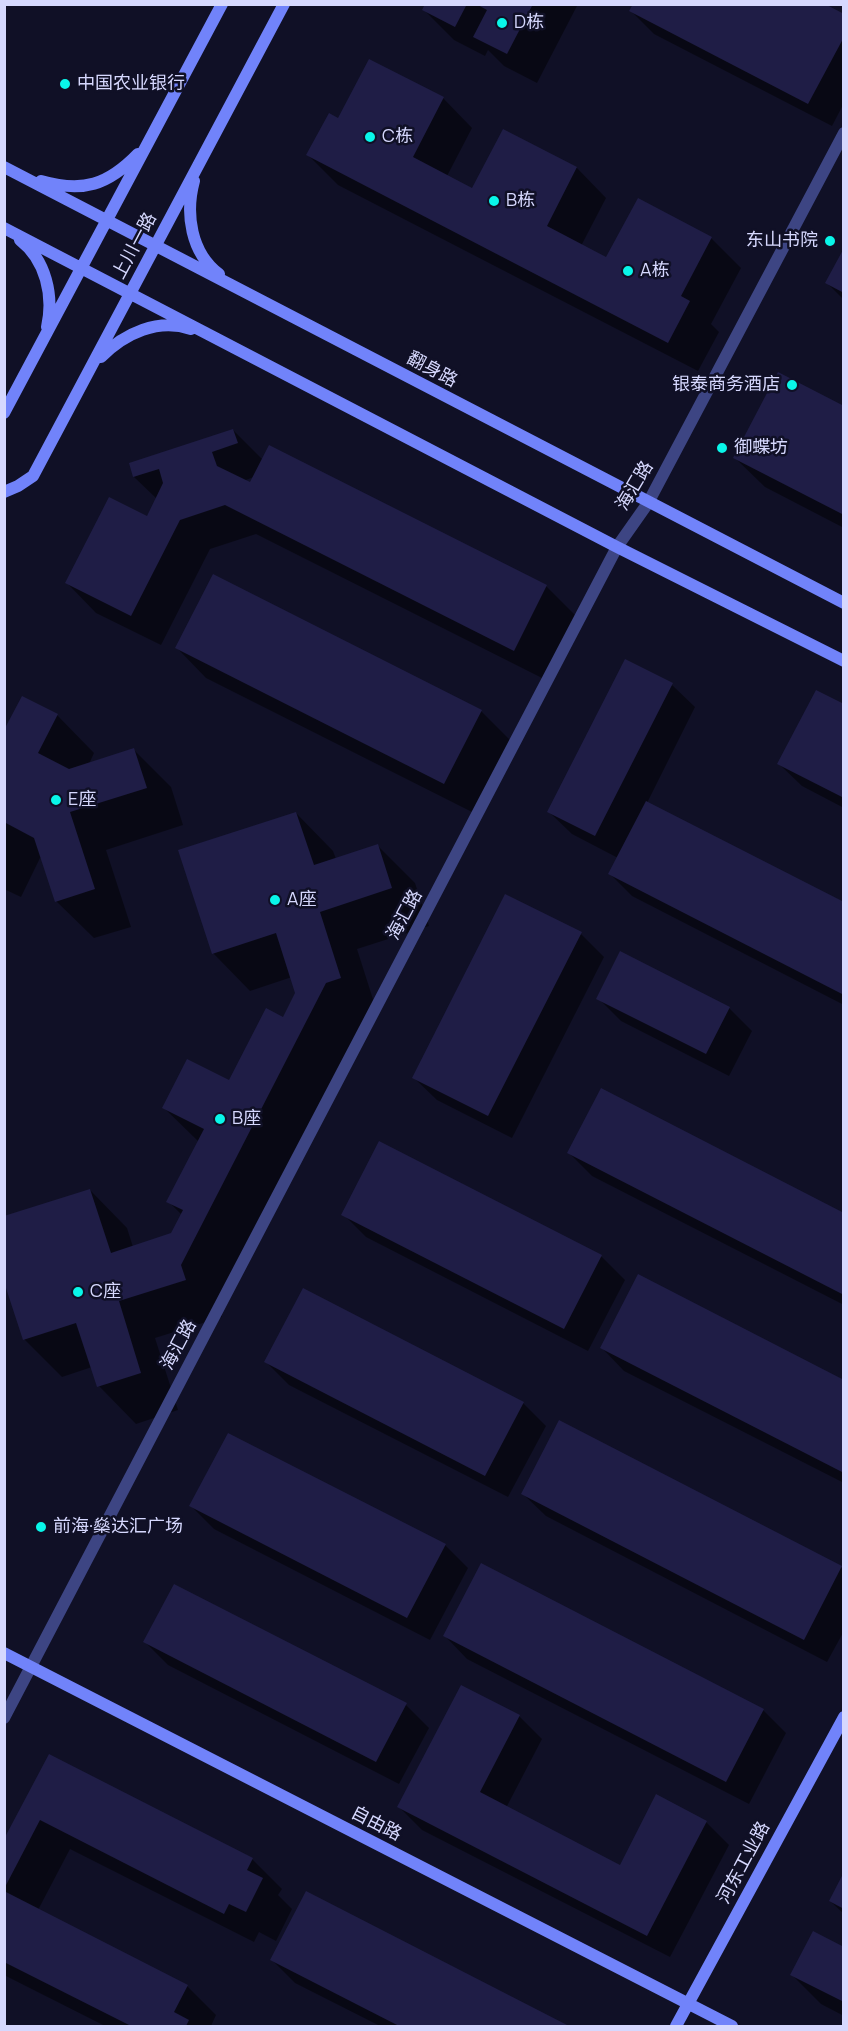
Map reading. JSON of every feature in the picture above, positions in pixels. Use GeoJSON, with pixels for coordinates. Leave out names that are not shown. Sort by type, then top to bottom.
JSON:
{"type":"FeatureCollection","features":[{"type":"Feature","properties":{"kind":"main road","name":"上川一路"},"geometry":{"type":"LineString","coordinates":[[4,413],[222,4]]}},
{"type":"Feature","properties":{"kind":"main road","name":"上川一路"},"geometry":{"type":"LineString","coordinates":[[4,492],[33,476],[284,4]]}},
{"type":"Feature","properties":{"kind":"main road"},"geometry":{"type":"LineString","coordinates":[[10,170],[51,184],[77,188],[103,181],[126,166],[147,144]]}},
{"type":"Feature","properties":{"kind":"main road"},"geometry":{"type":"LineString","coordinates":[[199,164],[191,190],[189,218],[196,245],[212,269],[236,288]]}},
{"type":"Feature","properties":{"kind":"main road","name":"翻身路"},"geometry":{"type":"LineString","coordinates":[[10,170],[843,603]]}},
{"type":"Feature","properties":{"kind":"main road"},"geometry":{"type":"LineString","coordinates":[[4,228],[617,547],[843,661]]}},
{"type":"Feature","properties":{"kind":"main road"},"geometry":{"type":"LineString","coordinates":[[4,228],[26,245],[41,265],[49,289],[49,316],[44,340]]}},
{"type":"Feature","properties":{"kind":"main road"},"geometry":{"type":"LineString","coordinates":[[90,368],[111,347],[134,332],[159,326],[185,327],[212,336]]}},
{"type":"Feature","properties":{"kind":"main road","name":"自由路"},"geometry":{"type":"LineString","coordinates":[[4,1653],[732,2026]]}},
{"type":"Feature","properties":{"kind":"main road","name":"河东工业路"},"geometry":{"type":"LineString","coordinates":[[676,2026],[843,1717]]}},
{"type":"Feature","properties":{"kind":"street","name":"海汇路"},"geometry":{"type":"LineString","coordinates":[[4,1718],[617,547],[648,503],[843,133]]}},
{"type":"Feature","properties":{"kind":"building","name":"D栋"},"geometry":{"type":"Polygon","coordinates":[[[425,4],[467,4],[455,27],[422,10],[425,4]]]}},
{"type":"Feature","properties":{"kind":"building","name":"D栋"},"geometry":{"type":"Polygon","coordinates":[[[476,4],[533,4],[507,54],[473,37],[487,10],[476,4]]]}},
{"type":"Feature","properties":{"kind":"building"},"geometry":{"type":"Polygon","coordinates":[[[633,4],[825,4],[844,14],[844,37],[808,104],[629,11],[633,4]]]}},
{"type":"Feature","properties":{"kind":"building"},"geometry":{"type":"Polygon","coordinates":[[[369,59],[444,97],[413,157],[472,188],[503,129],[577,167],[547,226],[606,257],[638,198],[712,237],[681,296],[690,301],[668,343],[306,155],[329,113],[338,118],[369,59]]]}},
{"type":"Feature","properties":{"kind":"building"},"geometry":{"type":"Polygon","coordinates":[[[844,248],[844,293],[825,283],[844,248]]]}},
{"type":"Feature","properties":{"kind":"building"},"geometry":{"type":"Polygon","coordinates":[[[778,372],[844,406],[844,515],[733,458],[778,372]]]}},
{"type":"Feature","properties":{"kind":"building"},"geometry":{"type":"Polygon","coordinates":[[[233,429],[238,443],[212,452],[217,466],[250,482],[269,445],[547,585],[514,651],[225,505],[180,520],[131,616],[65,583],[109,497],[147,516],[163,483],[159,469],[133,477],[129,463],[233,429]]]}},
{"type":"Feature","properties":{"kind":"building"},"geometry":{"type":"Polygon","coordinates":[[[213,574],[482,710],[444,784],[175,648],[213,574]]]}},
{"type":"Feature","properties":{"kind":"building"},"geometry":{"type":"Polygon","coordinates":[[[625,659],[673,683],[595,836],[547,812],[625,659]]]}},
{"type":"Feature","properties":{"kind":"building"},"geometry":{"type":"Polygon","coordinates":[[[816,690],[844,704],[844,798],[777,764],[816,690]]]}},
{"type":"Feature","properties":{"kind":"building","name":"E座"},"geometry":{"type":"Polygon","coordinates":[[[22,696],[58,714],[38,753],[69,769],[134,748],[147,788],[70,812],[95,889],[55,902],[34,838],[4,822],[4,730],[22,696]]]}},
{"type":"Feature","properties":{"kind":"building"},"geometry":{"type":"Polygon","coordinates":[[[646,801],[844,902],[844,995],[608,874],[646,801]]]}},
{"type":"Feature","properties":{"kind":"building"},"geometry":{"type":"Polygon","coordinates":[[[296,812],[314,865],[378,844],[392,888],[320,912],[341,978],[326,983],[181,1265],[186,1280],[119,1301],[141,1373],[97,1387],[76,1323],[23,1340],[4,1282],[4,1216],[90,1189],[111,1253],[171,1233],[183,1210],[166,1202],[204,1129],[162,1108],[187,1059],[229,1080],[266,1008],[283,1017],[295,993],[276,933],[212,954],[178,850],[296,812]]]}},
{"type":"Feature","properties":{"kind":"building"},"geometry":{"type":"Polygon","coordinates":[[[505,894],[582,932],[488,1116],[412,1078],[505,894]]]}},
{"type":"Feature","properties":{"kind":"building"},"geometry":{"type":"Polygon","coordinates":[[[620,951],[730,1007],[706,1054],[596,999],[620,951]]]}},
{"type":"Feature","properties":{"kind":"building"},"geometry":{"type":"Polygon","coordinates":[[[601,1088],[844,1213],[844,1295],[567,1153],[601,1088]]]}},
{"type":"Feature","properties":{"kind":"building"},"geometry":{"type":"Polygon","coordinates":[[[379,1141],[602,1255],[564,1329],[341,1215],[379,1141]]]}},
{"type":"Feature","properties":{"kind":"building"},"geometry":{"type":"Polygon","coordinates":[[[638,1274],[844,1380],[844,1473],[600,1348],[638,1274]]]}},
{"type":"Feature","properties":{"kind":"building"},"geometry":{"type":"Polygon","coordinates":[[[303,1288],[524,1402],[485,1476],[264,1362],[303,1288]]]}},
{"type":"Feature","properties":{"kind":"building"},"geometry":{"type":"Polygon","coordinates":[[[559,1420],[842,1566],[804,1640],[521,1494],[559,1420]]]}},
{"type":"Feature","properties":{"kind":"building"},"geometry":{"type":"Polygon","coordinates":[[[228,1433],[446,1544],[407,1618],[189,1506],[228,1433]]]}},
{"type":"Feature","properties":{"kind":"building"},"geometry":{"type":"Polygon","coordinates":[[[481,1563],[764,1709],[726,1782],[443,1636],[481,1563]]]}},
{"type":"Feature","properties":{"kind":"building"},"geometry":{"type":"Polygon","coordinates":[[[174,1584],[407,1703],[376,1762],[143,1642],[174,1584]]]}},
{"type":"Feature","properties":{"kind":"building"},"geometry":{"type":"Polygon","coordinates":[[[461,1685],[520,1715],[480,1792],[620,1865],[656,1794],[707,1821],[647,1936],[397,1807],[461,1685]]]}},
{"type":"Feature","properties":{"kind":"building"},"geometry":{"type":"Polygon","coordinates":[[[49,1754],[253,1858],[247,1870],[263,1878],[246,1912],[229,1904],[224,1914],[40,1820],[4,1889],[4,1839],[49,1754]]]}},
{"type":"Feature","properties":{"kind":"building"},"geometry":{"type":"Polygon","coordinates":[[[844,1872],[844,1909],[829,1901],[844,1872]]]}},
{"type":"Feature","properties":{"kind":"building"},"geometry":{"type":"Polygon","coordinates":[[[4,1891],[188,1985],[174,2012],[189,2020],[186,2026],[131,2026],[4,1962],[4,1891]]]}},
{"type":"Feature","properties":{"kind":"building"},"geometry":{"type":"Polygon","coordinates":[[[306,1891],[569,2026],[399,2026],[270,1960],[306,1891]]]}},
{"type":"Feature","properties":{"kind":"building"},"geometry":{"type":"Polygon","coordinates":[[[813,1931],[844,1947],[844,2002],[790,1975],[813,1931]]]}},
{"type":"Feature","properties":{"kind":"place","name":"D栋"},"geometry":{"type":"Point","coordinates":[502,23]}},
{"type":"Feature","properties":{"kind":"place","name":"中国农业银行"},"geometry":{"type":"Point","coordinates":[65,84]}},
{"type":"Feature","properties":{"kind":"place","name":"C栋"},"geometry":{"type":"Point","coordinates":[370,137]}},
{"type":"Feature","properties":{"kind":"place","name":"B栋"},"geometry":{"type":"Point","coordinates":[494,201]}},
{"type":"Feature","properties":{"kind":"place","name":"东山书院"},"geometry":{"type":"Point","coordinates":[830,241]}},
{"type":"Feature","properties":{"kind":"place","name":"A栋"},"geometry":{"type":"Point","coordinates":[628,271]}},
{"type":"Feature","properties":{"kind":"place","name":"银泰商务酒店"},"geometry":{"type":"Point","coordinates":[792,385]}},
{"type":"Feature","properties":{"kind":"place","name":"御蝶坊"},"geometry":{"type":"Point","coordinates":[722,448]}},
{"type":"Feature","properties":{"kind":"place","name":"E座"},"geometry":{"type":"Point","coordinates":[56,800]}},
{"type":"Feature","properties":{"kind":"place","name":"A座"},"geometry":{"type":"Point","coordinates":[275,900]}},
{"type":"Feature","properties":{"kind":"place","name":"B座"},"geometry":{"type":"Point","coordinates":[220,1119]}},
{"type":"Feature","properties":{"kind":"place","name":"C座"},"geometry":{"type":"Point","coordinates":[78,1292]}},
{"type":"Feature","properties":{"kind":"place","name":"前海·燊达汇广场"},"geometry":{"type":"Point","coordinates":[41,1527]}}]}
